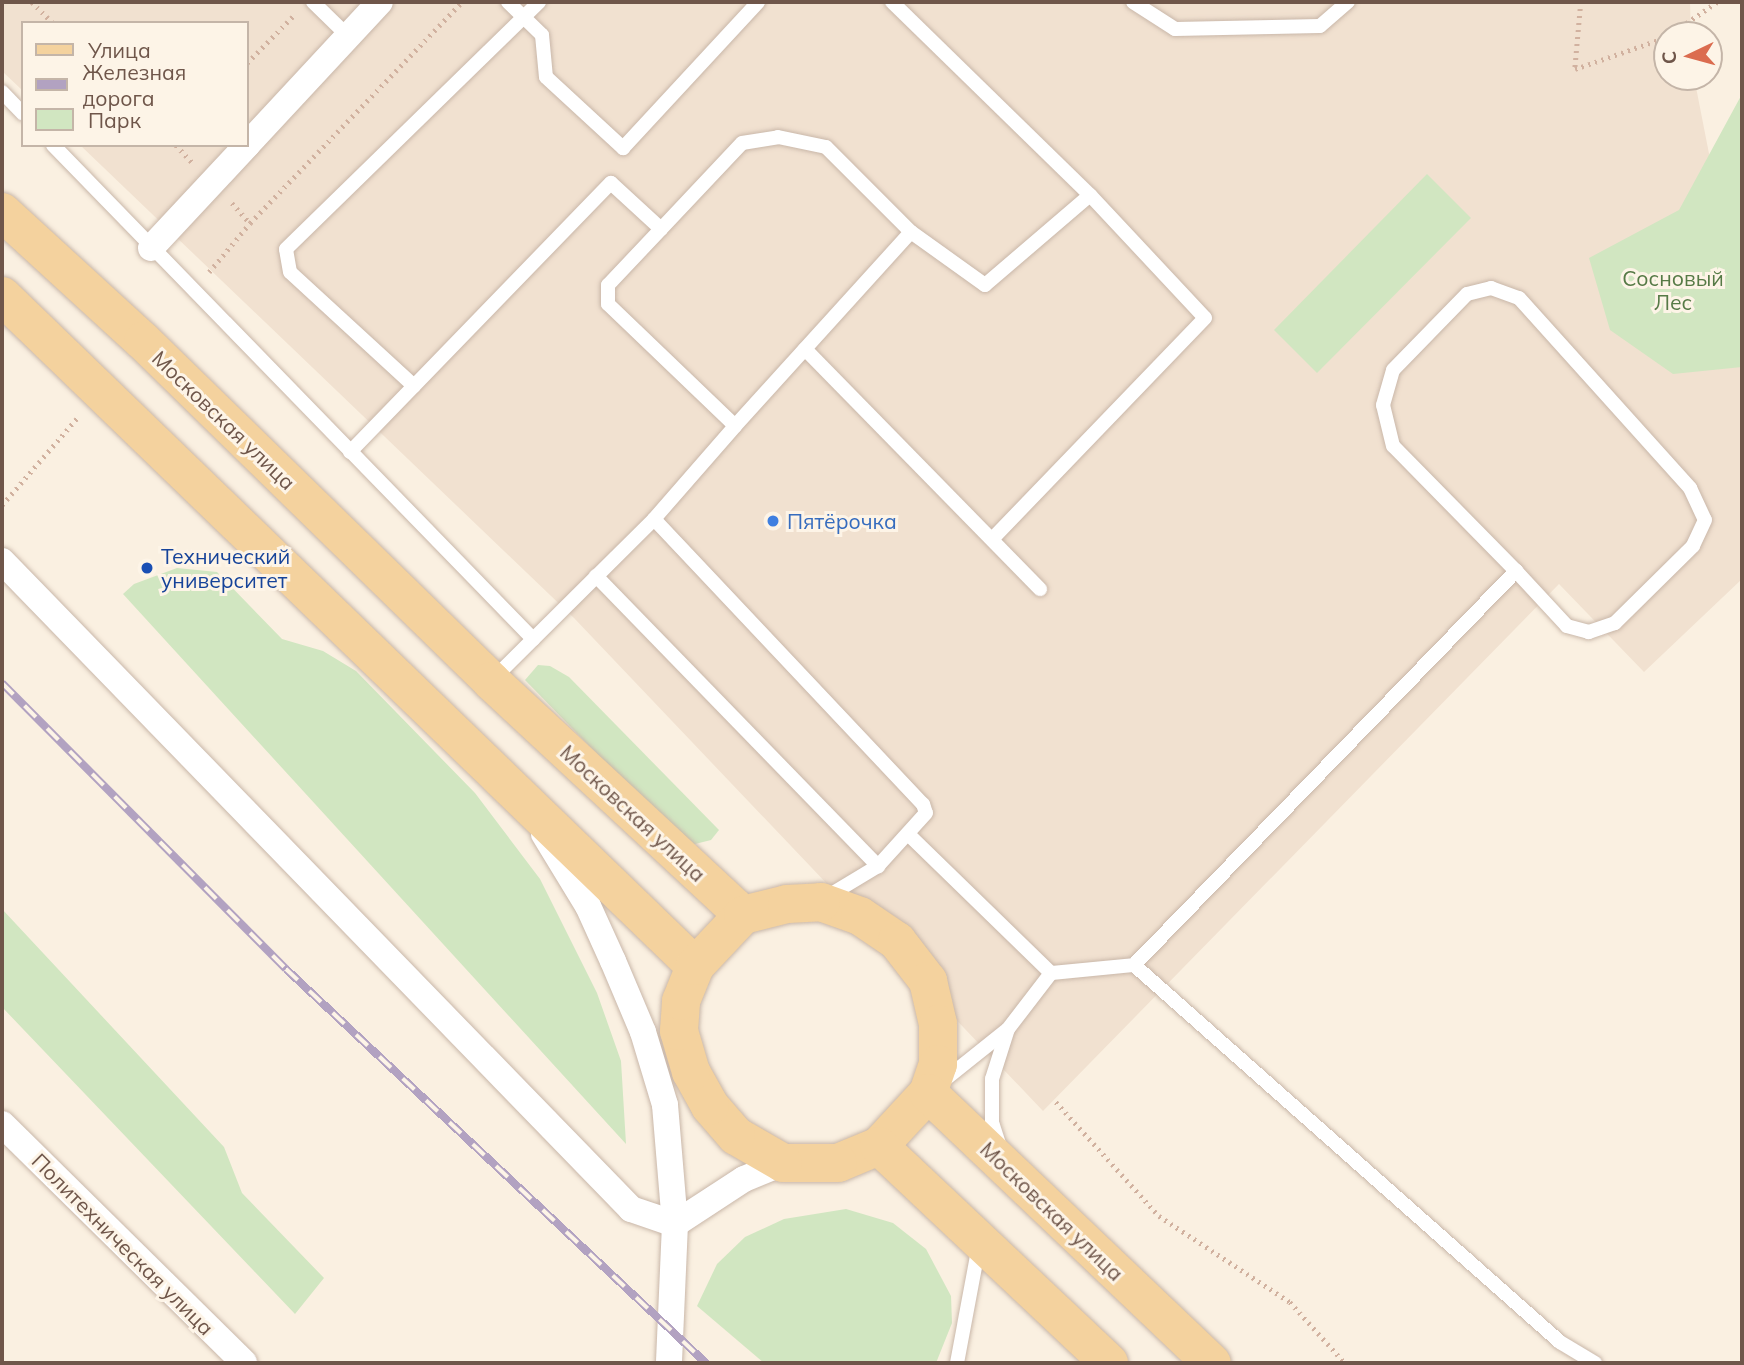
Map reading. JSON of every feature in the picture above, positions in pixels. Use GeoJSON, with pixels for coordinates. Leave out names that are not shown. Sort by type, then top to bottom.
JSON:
{"type":"FeatureCollection","features":[{"type":"Feature","properties":{"kind":"main road","name":"Московская улица"},"geometry":{"type":"LineString","coordinates":[[2,212],[143,341],[491,681],[743,915]]}},
{"type":"Feature","properties":{"kind":"main road"},"geometry":{"type":"LineString","coordinates":[[2,296],[518,791],[695,966]]}},
{"type":"Feature","properties":{"kind":"main road"},"geometry":{"type":"LineString","coordinates":[[817,902],[860,916],[897,941],[928,981],[938,1024],[938,1064],[928,1093],[879,1146],[838,1163],[783,1163],[736,1136],[710,1106],[691,1072],[679,1031],[681,1001],[695,966],[743,915],[817,902]]}},
{"type":"Feature","properties":{"kind":"main road","name":"Московская улица"},"geometry":{"type":"LineString","coordinates":[[928,1093],[1212,1363]]}},
{"type":"Feature","properties":{"kind":"main road"},"geometry":{"type":"LineString","coordinates":[[879,1146],[1110,1363]]}},
{"type":"Feature","properties":{"kind":"street"},"geometry":{"type":"LineString","coordinates":[[248,144],[380,2]]}},
{"type":"Feature","properties":{"kind":"street"},"geometry":{"type":"LineString","coordinates":[[151,248],[245,147]]}},
{"type":"Feature","properties":{"kind":"street"},"geometry":{"type":"LineString","coordinates":[[2,561],[631,1209],[675,1224]]}},
{"type":"Feature","properties":{"kind":"street"},"geometry":{"type":"LineString","coordinates":[[518,791],[588,906],[643,1032],[665,1105],[675,1224],[669,1363]]}},
{"type":"Feature","properties":{"kind":"street"},"geometry":{"type":"LineString","coordinates":[[665,1105],[679,1031]]}},
{"type":"Feature","properties":{"kind":"street","name":"Политехническая улица"},"geometry":{"type":"LineString","coordinates":[[2,1124],[244,1363]]}},
{"type":"Feature","properties":{"kind":"street"},"geometry":{"type":"LineString","coordinates":[[675,1224],[744,1179],[783,1163]]}},
{"type":"Feature","properties":{"kind":"lane"},"geometry":{"type":"LineString","coordinates":[[313,2],[348,36]]}},
{"type":"Feature","properties":{"kind":"lane"},"geometry":{"type":"LineString","coordinates":[[508,2],[542,34],[546,77],[623,148],[758,2]]}},
{"type":"Feature","properties":{"kind":"lane"},"geometry":{"type":"LineString","coordinates":[[414,386],[290,272],[286,249],[539,2]]}},
{"type":"Feature","properties":{"kind":"lane"},"geometry":{"type":"LineString","coordinates":[[892,2],[1090,195],[1205,318],[992,539]]}},
{"type":"Feature","properties":{"kind":"lane"},"geometry":{"type":"LineString","coordinates":[[1133,2],[1175,29],[1320,26],[1348,2]]}},
{"type":"Feature","properties":{"kind":"lane"},"geometry":{"type":"LineString","coordinates":[[2,92],[21,112]]}},
{"type":"Feature","properties":{"kind":"lane"},"geometry":{"type":"LineString","coordinates":[[736,425],[608,304],[608,285],[742,143],[778,136],[826,147],[911,232],[985,285],[1090,195]]}},
{"type":"Feature","properties":{"kind":"lane"},"geometry":{"type":"LineString","coordinates":[[55,147],[533,639]]}},
{"type":"Feature","properties":{"kind":"lane"},"geometry":{"type":"LineString","coordinates":[[350,452],[611,183],[661,229]]}},
{"type":"Feature","properties":{"kind":"lane"},"geometry":{"type":"LineString","coordinates":[[491,681],[654,519],[911,232]]}},
{"type":"Feature","properties":{"kind":"lane"},"geometry":{"type":"LineString","coordinates":[[1491,288],[1519,298],[1690,488],[1705,520],[1693,546],[1615,623],[1589,632],[1567,626],[1516,571],[1393,446],[1383,405],[1393,370],[1467,294],[1491,288]]}},
{"type":"Feature","properties":{"kind":"lane"},"geometry":{"type":"LineString","coordinates":[[805,349],[1040,589]]}},
{"type":"Feature","properties":{"kind":"lane"},"geometry":{"type":"LineString","coordinates":[[654,519],[923,804],[926,813],[878,866],[817,902]]}},
{"type":"Feature","properties":{"kind":"lane"},"geometry":{"type":"LineString","coordinates":[[928,1093],[1008,1029],[1051,973],[1134,965],[1516,571]]}},
{"type":"Feature","properties":{"kind":"lane"},"geometry":{"type":"LineString","coordinates":[[596,576],[878,866]]}},
{"type":"Feature","properties":{"kind":"lane"},"geometry":{"type":"LineString","coordinates":[[908,834],[1051,973]]}},
{"type":"Feature","properties":{"kind":"lane"},"geometry":{"type":"LineString","coordinates":[[1134,965],[1560,1342],[1595,1363]]}},
{"type":"Feature","properties":{"kind":"lane"},"geometry":{"type":"LineString","coordinates":[[1006,1168],[992,1122],[992,1090],[1008,1029]]}},
{"type":"Feature","properties":{"kind":"lane"},"geometry":{"type":"LineString","coordinates":[[957,1363],[980,1241]]}},
{"type":"Feature","properties":{"kind":"path"},"geometry":{"type":"LineString","coordinates":[[32,2],[52,21]]}},
{"type":"Feature","properties":{"kind":"path"},"geometry":{"type":"LineString","coordinates":[[193,291],[250,223],[463,2]]}},
{"type":"Feature","properties":{"kind":"path"},"geometry":{"type":"LineString","coordinates":[[1581,2],[1575,69],[1653,41]]}},
{"type":"Feature","properties":{"kind":"path"},"geometry":{"type":"LineString","coordinates":[[1690,21],[1717,2]]}},
{"type":"Feature","properties":{"kind":"path"},"geometry":{"type":"LineString","coordinates":[[248,62],[298,10]]}},
{"type":"Feature","properties":{"kind":"path"},"geometry":{"type":"LineString","coordinates":[[1056,1101],[1159,1216],[1290,1302],[1345,1363]]}},
{"type":"Feature","properties":{"kind":"shaded area"},"geometry":{"type":"Polygon","coordinates":[[[2,2],[1690,2],[1691,21],[1653,21],[1653,91],[1697,91],[1742,322],[1742,579],[1644,672],[1559,584],[1043,1111],[574,618],[82,147],[248,147],[248,21],[21,21],[21,89],[2,71],[2,2]]]}},
{"type":"Feature","properties":{"kind":"green space","name":"Сосновый Лес"},"geometry":{"type":"Polygon","coordinates":[[[1742,94],[1742,367],[1673,374],[1610,330],[1589,258],[1679,210],[1742,94]]]}},
{"type":"Feature","properties":{"kind":"green space"},"geometry":{"type":"Polygon","coordinates":[[[1427,174],[1471,218],[1317,373],[1274,330],[1427,174]]]}},
{"type":"Feature","properties":{"kind":"green space"},"geometry":{"type":"Polygon","coordinates":[[[177,568],[217,572],[282,639],[323,651],[356,671],[475,793],[540,879],[597,993],[621,1061],[626,1144],[123,594],[134,584],[177,568]]]}},
{"type":"Feature","properties":{"kind":"green space"},"geometry":{"type":"Polygon","coordinates":[[[538,665],[550,666],[569,677],[719,830],[711,840],[687,846],[525,680],[538,665]]]}},
{"type":"Feature","properties":{"kind":"green space"},"geometry":{"type":"Polygon","coordinates":[[[2,909],[224,1147],[242,1193],[324,1278],[295,1314],[2,1007],[2,909]]]}},
{"type":"Feature","properties":{"kind":"green space"},"geometry":{"type":"Polygon","coordinates":[[[846,1209],[893,1223],[926,1249],[951,1296],[952,1323],[936,1363],[764,1363],[697,1306],[717,1264],[745,1237],[784,1219],[846,1209]]]}},
{"type":"Feature","properties":{"kind":"railway"},"geometry":{"type":"LineString","coordinates":[[2,683],[286,969],[706,1363]]}},
{"type":"Feature","properties":{"kind":"place","name":"Пятёрочка"},"geometry":{"type":"Point","coordinates":[773,521]}},
{"type":"Feature","properties":{"kind":"place","name":"Технический университет"},"geometry":{"type":"Point","coordinates":[147,568]}}]}
